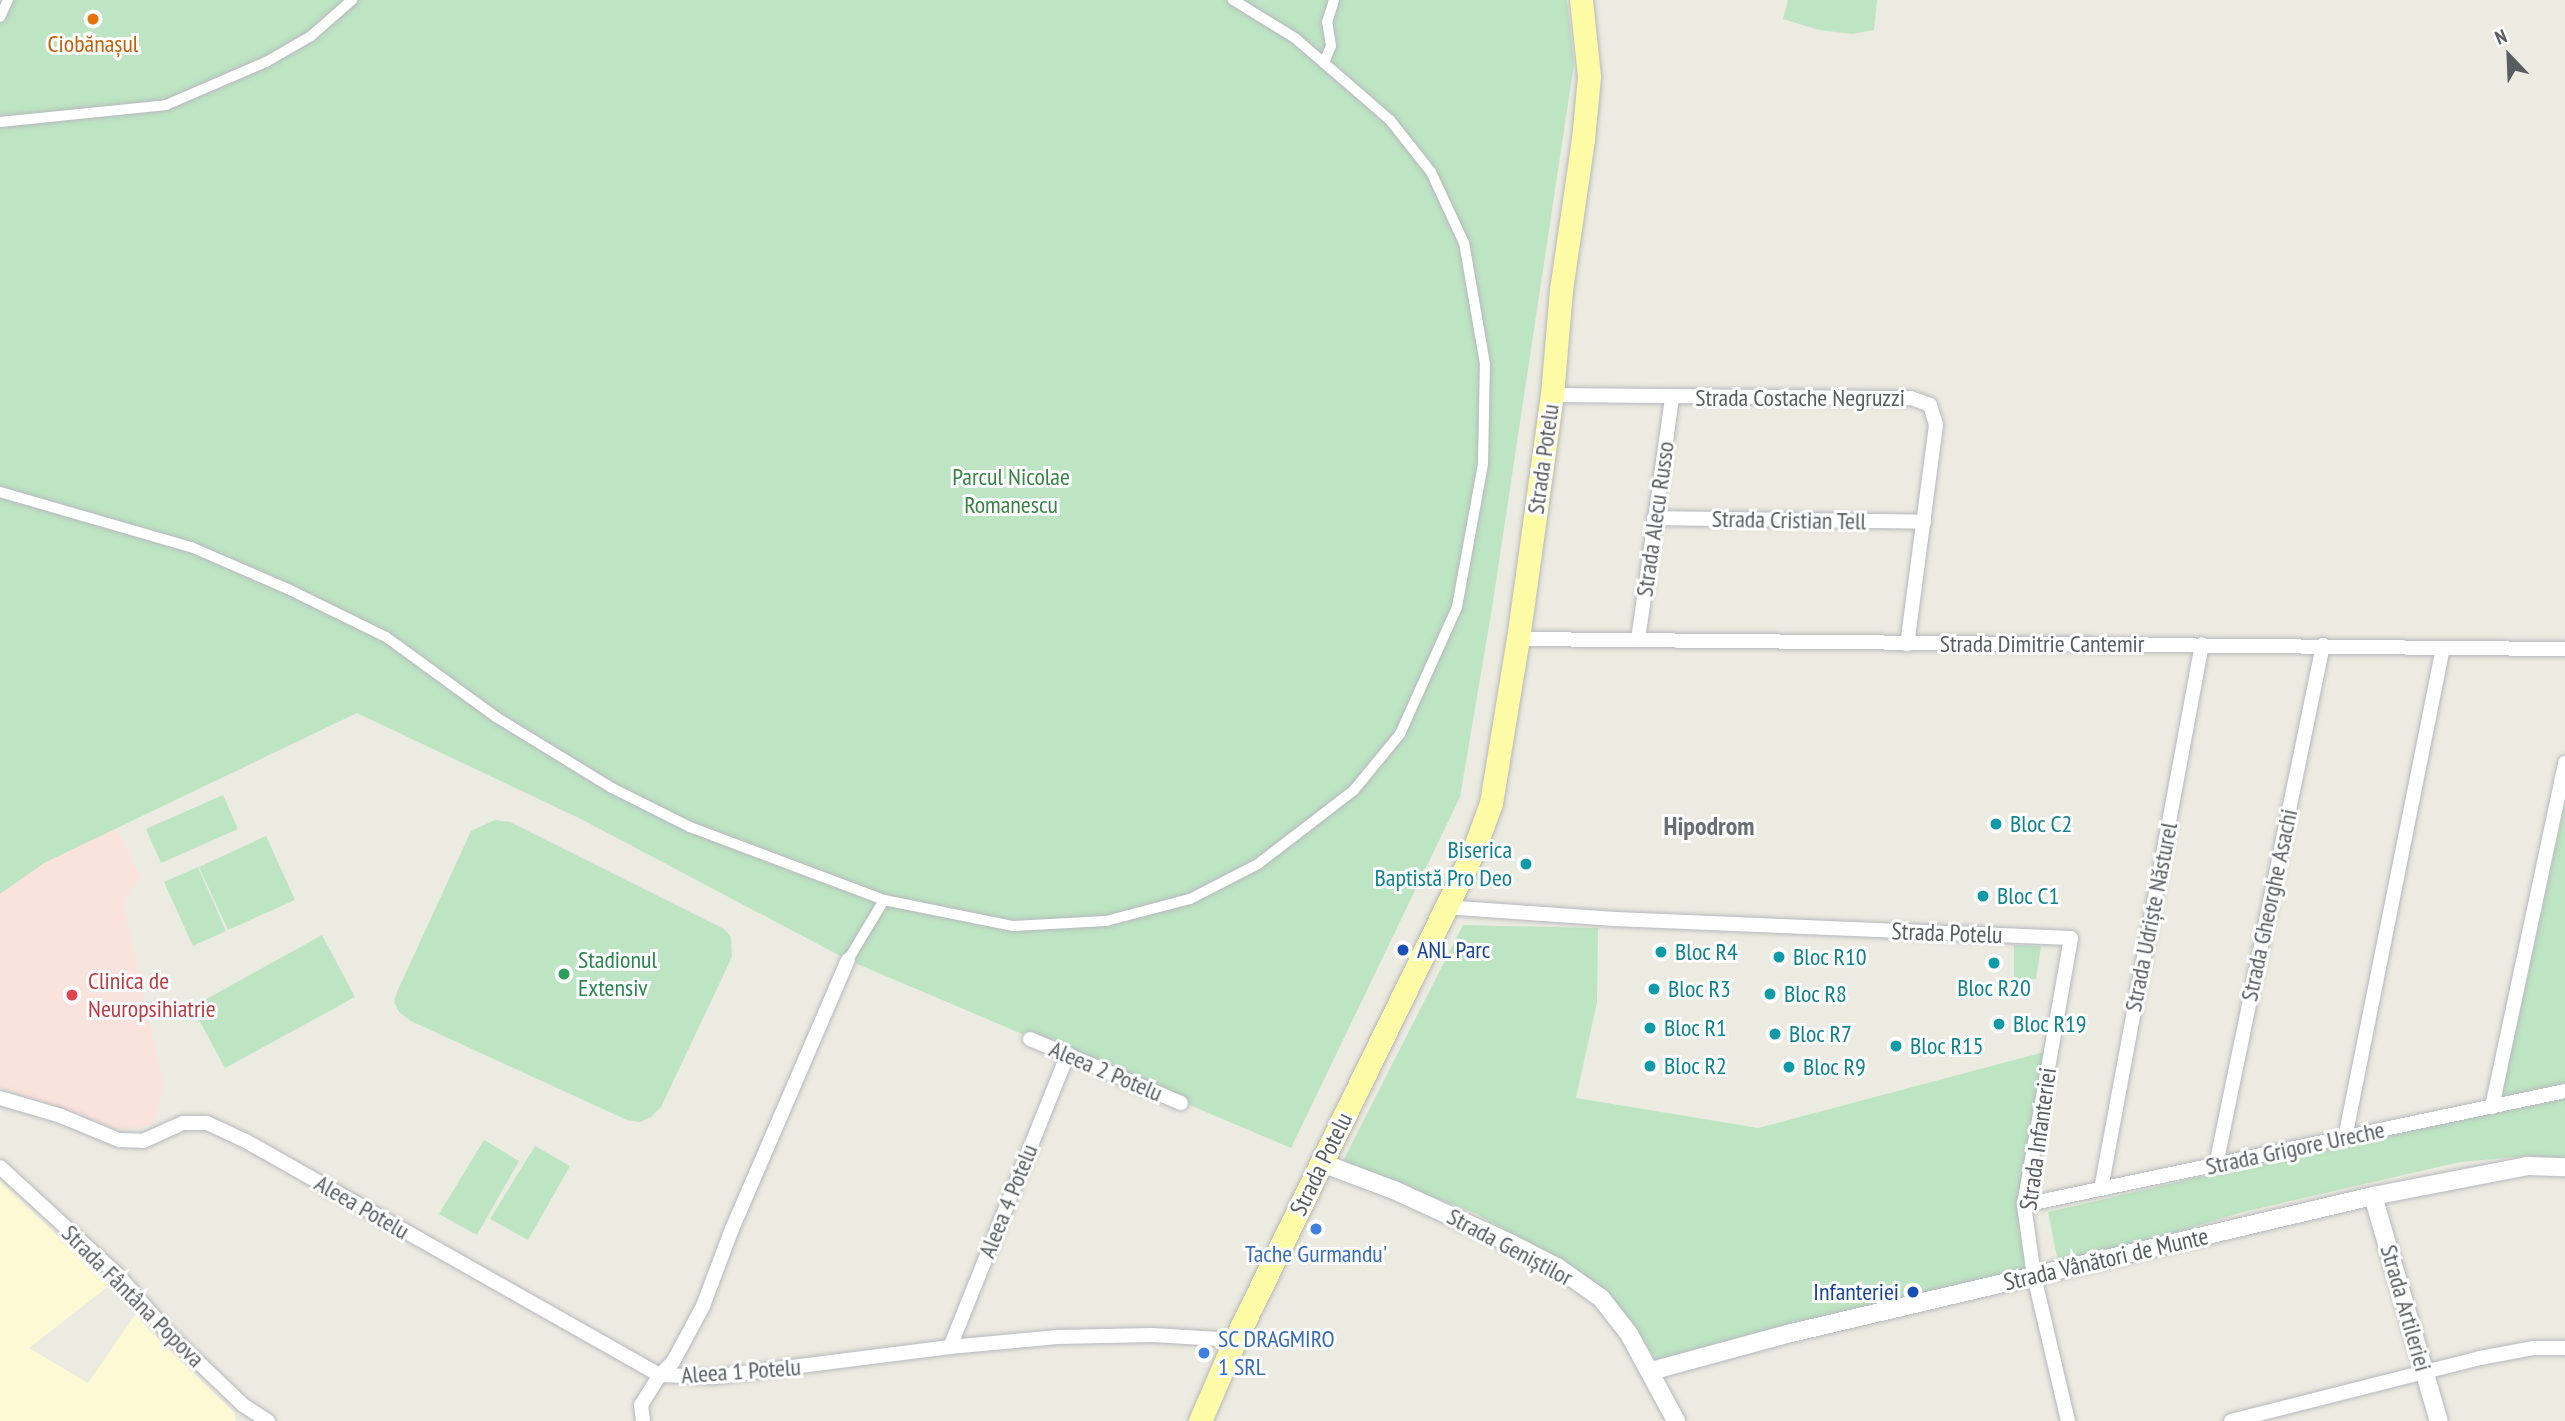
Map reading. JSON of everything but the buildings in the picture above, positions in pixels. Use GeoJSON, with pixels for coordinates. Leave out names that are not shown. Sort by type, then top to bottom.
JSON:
{"type":"FeatureCollection","features":[{"type":"Feature","properties":{"kind":"main road","name":"Strada Potelu"},"geometry":{"type":"LineString","coordinates":[[1200,1421],[1235,1340],[1473,852],[1491,803],[1518,639],[1552,395],[1561,290],[1589,76],[1581,0]]}},
{"type":"Feature","properties":{"kind":"street"},"geometry":{"type":"LineString","coordinates":[[0,18],[8,0]]}},
{"type":"Feature","properties":{"kind":"street"},"geometry":{"type":"LineString","coordinates":[[0,122],[166,105],[267,62],[311,36],[352,0]]}},
{"type":"Feature","properties":{"kind":"street"},"geometry":{"type":"LineString","coordinates":[[0,492],[191,547],[288,589],[386,637],[496,717],[612,789],[690,827],[884,900],[1013,926],[1106,921],[1190,899],[1258,864],[1354,790],[1400,734],[1457,607],[1483,464],[1485,364],[1464,243],[1431,172],[1390,120],[1295,38],[1233,0]]}},
{"type":"Feature","properties":{"kind":"street"},"geometry":{"type":"LineString","coordinates":[[1324,63],[1331,46],[1327,22],[1334,0]]}},
{"type":"Feature","properties":{"kind":"street","name":"Strada Costache Negruzzi"},"geometry":{"type":"LineString","coordinates":[[1552,395],[1921,400],[1930,405],[1936,425],[1907,644]]}},
{"type":"Feature","properties":{"kind":"street","name":"Strada Alecu Russo"},"geometry":{"type":"LineString","coordinates":[[1638,639],[1672,398]]}},
{"type":"Feature","properties":{"kind":"street","name":"Strada Cristian Tell"},"geometry":{"type":"LineString","coordinates":[[1654,518],[1924,522]]}},
{"type":"Feature","properties":{"kind":"street","name":"Strada Dimitrie Cantemir"},"geometry":{"type":"LineString","coordinates":[[1518,639],[2565,649]]}},
{"type":"Feature","properties":{"kind":"street","name":"Strada Udriște Năsturel"},"geometry":{"type":"LineString","coordinates":[[2101,1189],[2202,644]]}},
{"type":"Feature","properties":{"kind":"street","name":"Strada Gheorghe Asachi"},"geometry":{"type":"LineString","coordinates":[[2216,1165],[2323,645]]}},
{"type":"Feature","properties":{"kind":"street"},"geometry":{"type":"LineString","coordinates":[[2345,1138],[2444,649]]}},
{"type":"Feature","properties":{"kind":"street"},"geometry":{"type":"LineString","coordinates":[[2492,1107],[2565,764]]}},
{"type":"Feature","properties":{"kind":"street"},"geometry":{"type":"LineString","coordinates":[[848,960],[884,900]]}},
{"type":"Feature","properties":{"kind":"street","name":"Strada Potelu"},"geometry":{"type":"LineString","coordinates":[[1444,907],[1615,919],[2071,938]]}},
{"type":"Feature","properties":{"kind":"street","name":"Strada Infanteriei"},"geometry":{"type":"LineString","coordinates":[[2068,1421],[2034,1276],[2024,1205],[2071,938]]}},
{"type":"Feature","properties":{"kind":"street","name":"Aleea 1 Potelu"},"geometry":{"type":"LineString","coordinates":[[660,1375],[673,1362],[703,1306],[732,1229],[848,960]]}},
{"type":"Feature","properties":{"kind":"street","name":"Aleea 2 Potelu"},"geometry":{"type":"LineString","coordinates":[[1030,1039],[1181,1103]]}},
{"type":"Feature","properties":{"kind":"street","name":"Aleea 4 Potelu"},"geometry":{"type":"LineString","coordinates":[[950,1347],[1068,1054]]}},
{"type":"Feature","properties":{"kind":"street","name":"Strada Grigore Ureche"},"geometry":{"type":"LineString","coordinates":[[2024,1205],[2565,1091]]}},
{"type":"Feature","properties":{"kind":"street","name":"Aleea Potelu"},"geometry":{"type":"LineString","coordinates":[[0,1098],[61,1116],[119,1140],[143,1141],[183,1123],[207,1122],[247,1141],[660,1375]]}},
{"type":"Feature","properties":{"kind":"street","name":"Strada Geniștilor"},"geometry":{"type":"LineString","coordinates":[[1322,1163],[1468,1222],[1557,1267],[1601,1298],[1629,1334],[1676,1421]]}},
{"type":"Feature","properties":{"kind":"street","name":"Strada Vânători de Munte"},"geometry":{"type":"LineString","coordinates":[[1650,1371],[1787,1334],[2373,1196],[2527,1166],[2565,1167]]}},
{"type":"Feature","properties":{"kind":"street","name":"Strada Fântâna Popova"},"geometry":{"type":"LineString","coordinates":[[0,1167],[118,1275],[168,1333],[243,1405],[268,1421]]}},
{"type":"Feature","properties":{"kind":"street","name":"Strada Artileriei"},"geometry":{"type":"LineString","coordinates":[[2373,1196],[2440,1421]]}},
{"type":"Feature","properties":{"kind":"street","name":"Aleea 1 Potelu"},"geometry":{"type":"LineString","coordinates":[[660,1375],[713,1377],[950,1347],[1058,1337],[1152,1335],[1235,1340]]}},
{"type":"Feature","properties":{"kind":"street"},"geometry":{"type":"LineString","coordinates":[[2231,1421],[2480,1358],[2534,1348],[2565,1348]]}},
{"type":"Feature","properties":{"kind":"street"},"geometry":{"type":"LineString","coordinates":[[643,1421],[641,1405],[660,1375]]}},
{"type":"Feature","properties":{"kind":"street"},"geometry":{"type":"LineString","coordinates":[[243,1405],[246,1421]]}},
{"type":"Feature","properties":{"kind":"shaded area","name":"Clinica de Neuropsihiatrie"},"geometry":{"type":"Polygon","coordinates":[[[116,828],[141,877],[123,903],[164,1087],[153,1124],[123,1130],[0,1087],[0,894],[43,863],[116,828]]]}},
{"type":"Feature","properties":{"kind":"shaded area"},"geometry":{"type":"Polygon","coordinates":[[[0,1180],[110,1285],[29,1348],[88,1383],[135,1315],[234,1412],[236,1421],[0,1421],[0,1180]]]}},
{"type":"Feature","properties":{"kind":"green space","name":"Parcul Nicolae Romanescu"},"geometry":{"type":"Polygon","coordinates":[[[0,0],[1567,0],[1574,64],[1492,608],[1460,797],[1291,1148],[848,960],[581,819],[357,713],[44,863],[0,894],[0,0]]]}},
{"type":"Feature","properties":{"kind":"green space"},"geometry":{"type":"Polygon","coordinates":[[[1788,0],[1877,0],[1874,30],[1852,34],[1819,30],[1783,19],[1788,0]]]}},
{"type":"Feature","properties":{"kind":"green space"},"geometry":{"type":"Polygon","coordinates":[[[223,795],[238,829],[161,863],[146,829],[223,795]]]}},
{"type":"Feature","properties":{"kind":"green space"},"geometry":{"type":"Polygon","coordinates":[[[2565,805],[2565,1158],[2528,1156],[2460,1162],[2243,1212],[2059,1267],[2048,1212],[2499,1108],[2565,805]]]}},
{"type":"Feature","properties":{"kind":"green space","name":"Stadionul Extensiv"},"geometry":{"type":"Polygon","coordinates":[[[495,820],[510,822],[724,929],[731,937],[732,957],[661,1107],[651,1117],[640,1122],[627,1120],[411,1021],[399,1012],[394,1002],[397,992],[471,831],[495,820]]]}},
{"type":"Feature","properties":{"kind":"green space"},"geometry":{"type":"Polygon","coordinates":[[[266,836],[295,900],[228,930],[199,867],[266,836]]]}},
{"type":"Feature","properties":{"kind":"green space"},"geometry":{"type":"Polygon","coordinates":[[[198,867],[226,931],[193,946],[164,882],[198,867]]]}},
{"type":"Feature","properties":{"kind":"green space"},"geometry":{"type":"Polygon","coordinates":[[[1463,925],[1598,928],[1597,1002],[1576,1098],[1758,1128],[2048,1051],[2017,1210],[2027,1276],[1658,1362],[1617,1304],[1588,1278],[1475,1213],[1342,1163],[1463,925]]]}},
{"type":"Feature","properties":{"kind":"green space"},"geometry":{"type":"Polygon","coordinates":[[[322,935],[355,997],[225,1068],[192,1007],[322,935]]]}},
{"type":"Feature","properties":{"kind":"green space"},"geometry":{"type":"Polygon","coordinates":[[[2014,945],[2041,946],[2036,979],[2014,979],[2014,945]]]}},
{"type":"Feature","properties":{"kind":"green space"},"geometry":{"type":"Polygon","coordinates":[[[484,1140],[519,1161],[477,1235],[439,1214],[484,1140]]]}},
{"type":"Feature","properties":{"kind":"green space"},"geometry":{"type":"Polygon","coordinates":[[[535,1146],[570,1166],[528,1240],[490,1219],[535,1146]]]}},
{"type":"Feature","properties":{"kind":"place","name":"Ciobănașul"},"geometry":{"type":"Point","coordinates":[93,19]}},
{"type":"Feature","properties":{"kind":"place","name":"Bloc C2"},"geometry":{"type":"Point","coordinates":[1996,824]}},
{"type":"Feature","properties":{"kind":"place","name":"Biserica Baptistă Pro Deo"},"geometry":{"type":"Point","coordinates":[1526,864]}},
{"type":"Feature","properties":{"kind":"place","name":"Bloc C1"},"geometry":{"type":"Point","coordinates":[1983,896]}},
{"type":"Feature","properties":{"kind":"place","name":"ANL Parc"},"geometry":{"type":"Point","coordinates":[1403,950]}},
{"type":"Feature","properties":{"kind":"place","name":"Bloc R4"},"geometry":{"type":"Point","coordinates":[1661,952]}},
{"type":"Feature","properties":{"kind":"place","name":"Bloc R10"},"geometry":{"type":"Point","coordinates":[1779,957]}},
{"type":"Feature","properties":{"kind":"place","name":"Bloc R20"},"geometry":{"type":"Point","coordinates":[1994,963]}},
{"type":"Feature","properties":{"kind":"place","name":"Stadionul Extensiv"},"geometry":{"type":"Point","coordinates":[564,974]}},
{"type":"Feature","properties":{"kind":"place","name":"Bloc R3"},"geometry":{"type":"Point","coordinates":[1654,989]}},
{"type":"Feature","properties":{"kind":"place","name":"Bloc R8"},"geometry":{"type":"Point","coordinates":[1770,994]}},
{"type":"Feature","properties":{"kind":"place","name":"Clinica de Neuropsihiatrie"},"geometry":{"type":"Point","coordinates":[72,995]}},
{"type":"Feature","properties":{"kind":"place","name":"Bloc R19"},"geometry":{"type":"Point","coordinates":[1999,1024]}},
{"type":"Feature","properties":{"kind":"place","name":"Bloc R1"},"geometry":{"type":"Point","coordinates":[1650,1028]}},
{"type":"Feature","properties":{"kind":"place","name":"Bloc R7"},"geometry":{"type":"Point","coordinates":[1775,1034]}},
{"type":"Feature","properties":{"kind":"place","name":"Bloc R15"},"geometry":{"type":"Point","coordinates":[1896,1046]}},
{"type":"Feature","properties":{"kind":"place","name":"Bloc R2"},"geometry":{"type":"Point","coordinates":[1650,1066]}},
{"type":"Feature","properties":{"kind":"place","name":"Bloc R9"},"geometry":{"type":"Point","coordinates":[1789,1067]}},
{"type":"Feature","properties":{"kind":"place","name":"Tache Gurmandu'"},"geometry":{"type":"Point","coordinates":[1316,1229]}},
{"type":"Feature","properties":{"kind":"place","name":"Infanteriei"},"geometry":{"type":"Point","coordinates":[1913,1292]}},
{"type":"Feature","properties":{"kind":"place","name":"SC DRAGMIRO 1 SRL"},"geometry":{"type":"Point","coordinates":[1204,1353]}},
{"type":"Feature","properties":{"kind":"district","name":"Hipodrom"},"geometry":{"type":"Point","coordinates":[1709,826]}}]}
